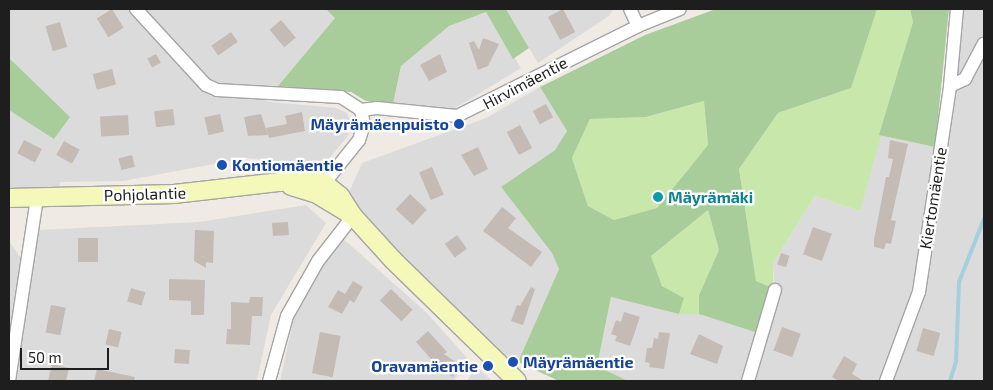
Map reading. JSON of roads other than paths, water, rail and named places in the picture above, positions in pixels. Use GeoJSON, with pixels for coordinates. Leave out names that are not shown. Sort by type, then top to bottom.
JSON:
{"type":"FeatureCollection","features":[{"type":"Feature","properties":{"kind":"street"},"geometry":{"type":"LineString","coordinates":[[136,9],[206,85],[217,90],[341,97],[361,110],[364,124],[359,140],[320,188]]}},
{"type":"Feature","properties":{"kind":"street"},"geometry":{"type":"LineString","coordinates":[[630,9],[638,26]]}},
{"type":"Feature","properties":{"kind":"street","name":"Hirvimäentie"},"geometry":{"type":"LineString","coordinates":[[361,110],[377,108],[457,116],[638,26],[680,9]]}},
{"type":"Feature","properties":{"kind":"street","name":"Kiertomäentie"},"geometry":{"type":"LineString","coordinates":[[886,381],[919,292],[950,86],[956,9]]}},
{"type":"Feature","properties":{"kind":"street"},"geometry":{"type":"LineString","coordinates":[[950,86],[965,79],[984,44]]}},
{"type":"Feature","properties":{"kind":"street","name":"Pohjolantie"},"geometry":{"type":"LineString","coordinates":[[9,198],[174,194],[280,182],[320,188],[353,216],[516,381]]}},
{"type":"Feature","properties":{"kind":"street"},"geometry":{"type":"LineString","coordinates":[[9,381],[37,198]]}},
{"type":"Feature","properties":{"kind":"street"},"geometry":{"type":"LineString","coordinates":[[269,381],[287,316],[318,261],[353,216]]}},
{"type":"Feature","properties":{"kind":"street"},"geometry":{"type":"LineString","coordinates":[[748,381],[775,290]]}},
{"type":"Feature","properties":{"kind":"waterway"},"geometry":{"type":"LineString","coordinates":[[950,381],[956,361],[959,282],[984,219]]}},
{"type":"Feature","properties":{"kind":"place","name":"Mäyrämäenpuisto"},"geometry":{"type":"Point","coordinates":[459,124]}},
{"type":"Feature","properties":{"kind":"place","name":"Kontiomäentie"},"geometry":{"type":"Point","coordinates":[222,165]}},
{"type":"Feature","properties":{"kind":"place","name":"Mäyrämäki"},"geometry":{"type":"Point","coordinates":[658,197]}},
{"type":"Feature","properties":{"kind":"place","name":"Mäyrämäentie"},"geometry":{"type":"Point","coordinates":[513,362]}},
{"type":"Feature","properties":{"kind":"place","name":"Oravamäentie"},"geometry":{"type":"Point","coordinates":[488,366]}}]}
